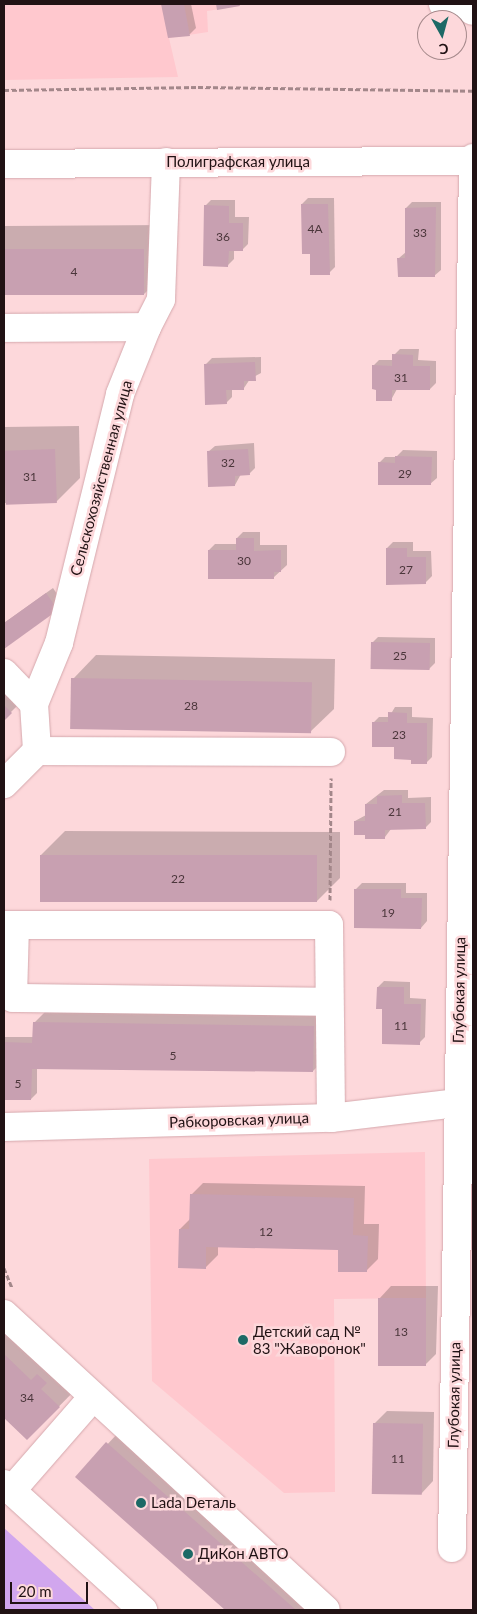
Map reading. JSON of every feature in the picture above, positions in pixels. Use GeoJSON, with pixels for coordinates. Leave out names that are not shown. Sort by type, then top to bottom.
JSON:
{"type":"FeatureCollection","features":[{"type":"Feature","properties":{"kind":"street"},"geometry":{"type":"LineString","coordinates":[[443,4],[466,6],[473,11]]}},
{"type":"Feature","properties":{"kind":"street","name":"Полиграфская улица"},"geometry":{"type":"LineString","coordinates":[[4,164],[473,160]]}},
{"type":"Feature","properties":{"kind":"street","name":"Глубокая улица"},"geometry":{"type":"LineString","coordinates":[[452,1548],[465,1101],[473,160]]}},
{"type":"Feature","properties":{"kind":"street","name":"Сельскохозяйственная улица"},"geometry":{"type":"LineString","coordinates":[[34,704],[60,643],[120,394],[147,327],[162,299],[166,162]]}},
{"type":"Feature","properties":{"kind":"street"},"geometry":{"type":"LineString","coordinates":[[4,328],[147,327]]}},
{"type":"Feature","properties":{"kind":"street"},"geometry":{"type":"LineString","coordinates":[[4,673],[34,704],[37,751]]}},
{"type":"Feature","properties":{"kind":"street"},"geometry":{"type":"LineString","coordinates":[[4,784],[37,751],[331,752]]}},
{"type":"Feature","properties":{"kind":"street"},"geometry":{"type":"LineString","coordinates":[[329,1002],[13,998],[9,926],[329,925],[331,1118]]}},
{"type":"Feature","properties":{"kind":"street","name":"Рабкоровская улица"},"geometry":{"type":"LineString","coordinates":[[4,1127],[331,1118],[465,1101]]}},
{"type":"Feature","properties":{"kind":"street"},"geometry":{"type":"LineString","coordinates":[[4,1314],[92,1398],[326,1610]]}},
{"type":"Feature","properties":{"kind":"street"},"geometry":{"type":"LineString","coordinates":[[92,1398],[7,1488],[143,1610]]}},
{"type":"Feature","properties":{"kind":"path"},"geometry":{"type":"LineString","coordinates":[[4,90],[198,87],[473,91]]}},
{"type":"Feature","properties":{"kind":"path"},"geometry":{"type":"LineString","coordinates":[[329,925],[331,752]]}},
{"type":"Feature","properties":{"kind":"shaded area"},"geometry":{"type":"Polygon","coordinates":[[[4,4],[239,4],[240,6],[207,11],[208,32],[169,38],[178,77],[4,80],[4,4]]]}},
{"type":"Feature","properties":{"kind":"shaded area","name":"Детский сад № 83 \"Жаворонок\""},"geometry":{"type":"Polygon","coordinates":[[[425,1152],[426,1298],[334,1299],[335,1492],[284,1493],[152,1381],[149,1159],[425,1152]]]}},
{"type":"Feature","properties":{"kind":"shaded area"},"geometry":{"type":"Polygon","coordinates":[[[4,1528],[95,1610],[4,1610],[4,1528]]]}},
{"type":"Feature","properties":{"kind":"building"},"geometry":{"type":"Polygon","coordinates":[[[161,4],[184,4],[190,36],[168,38],[161,4]]]}},
{"type":"Feature","properties":{"kind":"building"},"geometry":{"type":"Polygon","coordinates":[[[216,4],[239,4],[240,6],[217,10],[216,4]]]}},
{"type":"Feature","properties":{"kind":"building"},"geometry":{"type":"Polygon","coordinates":[[[301,204],[328,204],[330,275],[310,275],[310,254],[302,254],[301,204]]]}},
{"type":"Feature","properties":{"kind":"building"},"geometry":{"type":"Polygon","coordinates":[[[204,205],[229,206],[229,223],[243,223],[243,251],[229,251],[228,267],[203,266],[204,205]]]}},
{"type":"Feature","properties":{"kind":"building"},"geometry":{"type":"Polygon","coordinates":[[[436,207],[435,277],[398,277],[397,258],[405,258],[405,208],[436,207]]]}},
{"type":"Feature","properties":{"kind":"building"},"geometry":{"type":"Polygon","coordinates":[[[4,249],[144,249],[144,295],[4,295],[4,249]]]}},
{"type":"Feature","properties":{"kind":"building"},"geometry":{"type":"Polygon","coordinates":[[[392,354],[413,355],[413,366],[430,366],[430,390],[392,390],[392,401],[376,401],[376,390],[372,389],[372,365],[392,366],[392,354]]]}},
{"type":"Feature","properties":{"kind":"building"},"geometry":{"type":"Polygon","coordinates":[[[255,362],[256,381],[244,381],[244,390],[226,390],[227,404],[205,405],[204,364],[255,362]]]}},
{"type":"Feature","properties":{"kind":"building"},"geometry":{"type":"Polygon","coordinates":[[[55,449],[57,503],[6,505],[4,451],[55,449]]]}},
{"type":"Feature","properties":{"kind":"building"},"geometry":{"type":"Polygon","coordinates":[[[248,449],[250,475],[235,476],[235,486],[208,487],[207,451],[248,449]]]}},
{"type":"Feature","properties":{"kind":"building"},"geometry":{"type":"Polygon","coordinates":[[[395,456],[432,457],[431,485],[378,485],[378,462],[395,463],[395,456]]]}},
{"type":"Feature","properties":{"kind":"building"},"geometry":{"type":"Polygon","coordinates":[[[236,538],[254,538],[254,551],[281,550],[281,572],[274,572],[274,579],[208,579],[208,550],[236,550],[236,538]]]}},
{"type":"Feature","properties":{"kind":"building"},"geometry":{"type":"Polygon","coordinates":[[[386,548],[407,548],[407,557],[426,557],[426,584],[386,585],[386,548]]]}},
{"type":"Feature","properties":{"kind":"building"},"geometry":{"type":"Polygon","coordinates":[[[46,593],[58,610],[4,649],[4,623],[46,593]]]}},
{"type":"Feature","properties":{"kind":"building"},"geometry":{"type":"Polygon","coordinates":[[[371,642],[430,643],[430,670],[371,669],[371,642]]]}},
{"type":"Feature","properties":{"kind":"building"},"geometry":{"type":"Polygon","coordinates":[[[71,678],[312,682],[311,733],[70,729],[71,678]]]}},
{"type":"Feature","properties":{"kind":"building"},"geometry":{"type":"Polygon","coordinates":[[[4,705],[12,713],[4,721],[4,705]]]}},
{"type":"Feature","properties":{"kind":"building"},"geometry":{"type":"Polygon","coordinates":[[[388,712],[407,713],[407,723],[427,723],[427,764],[411,764],[411,760],[394,759],[394,747],[372,747],[372,722],[388,722],[388,712]]]}},
{"type":"Feature","properties":{"kind":"building"},"geometry":{"type":"Polygon","coordinates":[[[402,795],[402,803],[425,803],[426,829],[385,830],[385,839],[365,839],[365,835],[354,835],[354,821],[365,821],[365,804],[377,804],[377,796],[402,795]]]}},
{"type":"Feature","properties":{"kind":"building"},"geometry":{"type":"Polygon","coordinates":[[[40,855],[317,855],[317,902],[40,902],[40,855]]]}},
{"type":"Feature","properties":{"kind":"building"},"geometry":{"type":"Polygon","coordinates":[[[354,889],[401,889],[401,898],[422,898],[421,929],[354,928],[354,889]]]}},
{"type":"Feature","properties":{"kind":"building"},"geometry":{"type":"Polygon","coordinates":[[[377,987],[404,987],[404,1004],[421,1004],[420,1045],[382,1044],[382,1009],[376,1009],[377,987]]]}},
{"type":"Feature","properties":{"kind":"building"},"geometry":{"type":"Polygon","coordinates":[[[33,1022],[314,1026],[313,1072],[32,1069],[31,1100],[4,1100],[4,1042],[32,1043],[33,1022]]]}},
{"type":"Feature","properties":{"kind":"building"},"geometry":{"type":"Polygon","coordinates":[[[190,1194],[354,1198],[353,1235],[368,1236],[367,1272],[338,1272],[338,1250],[206,1247],[206,1269],[178,1268],[179,1229],[189,1229],[190,1194]]]}},
{"type":"Feature","properties":{"kind":"building"},"geometry":{"type":"Polygon","coordinates":[[[378,1298],[426,1298],[426,1366],[378,1366],[378,1298]]]}},
{"type":"Feature","properties":{"kind":"building"},"geometry":{"type":"Polygon","coordinates":[[[4,1354],[31,1380],[37,1374],[47,1383],[41,1389],[60,1407],[27,1440],[4,1418],[4,1354]]]}},
{"type":"Feature","properties":{"kind":"building"},"geometry":{"type":"Polygon","coordinates":[[[373,1423],[423,1424],[422,1495],[372,1494],[373,1423]]]}},
{"type":"Feature","properties":{"kind":"building"},"geometry":{"type":"Polygon","coordinates":[[[106,1442],[296,1610],[225,1610],[75,1477],[106,1442]]]}},
{"type":"Feature","properties":{"kind":"place","name":"Детский сад № 83 \"Жаворонок\""},"geometry":{"type":"Point","coordinates":[243,1340]}},
{"type":"Feature","properties":{"kind":"place","name":"Lada Dеталь"},"geometry":{"type":"Point","coordinates":[141,1503]}},
{"type":"Feature","properties":{"kind":"place","name":"ДиКон АВТО"},"geometry":{"type":"Point","coordinates":[188,1554]}}]}
